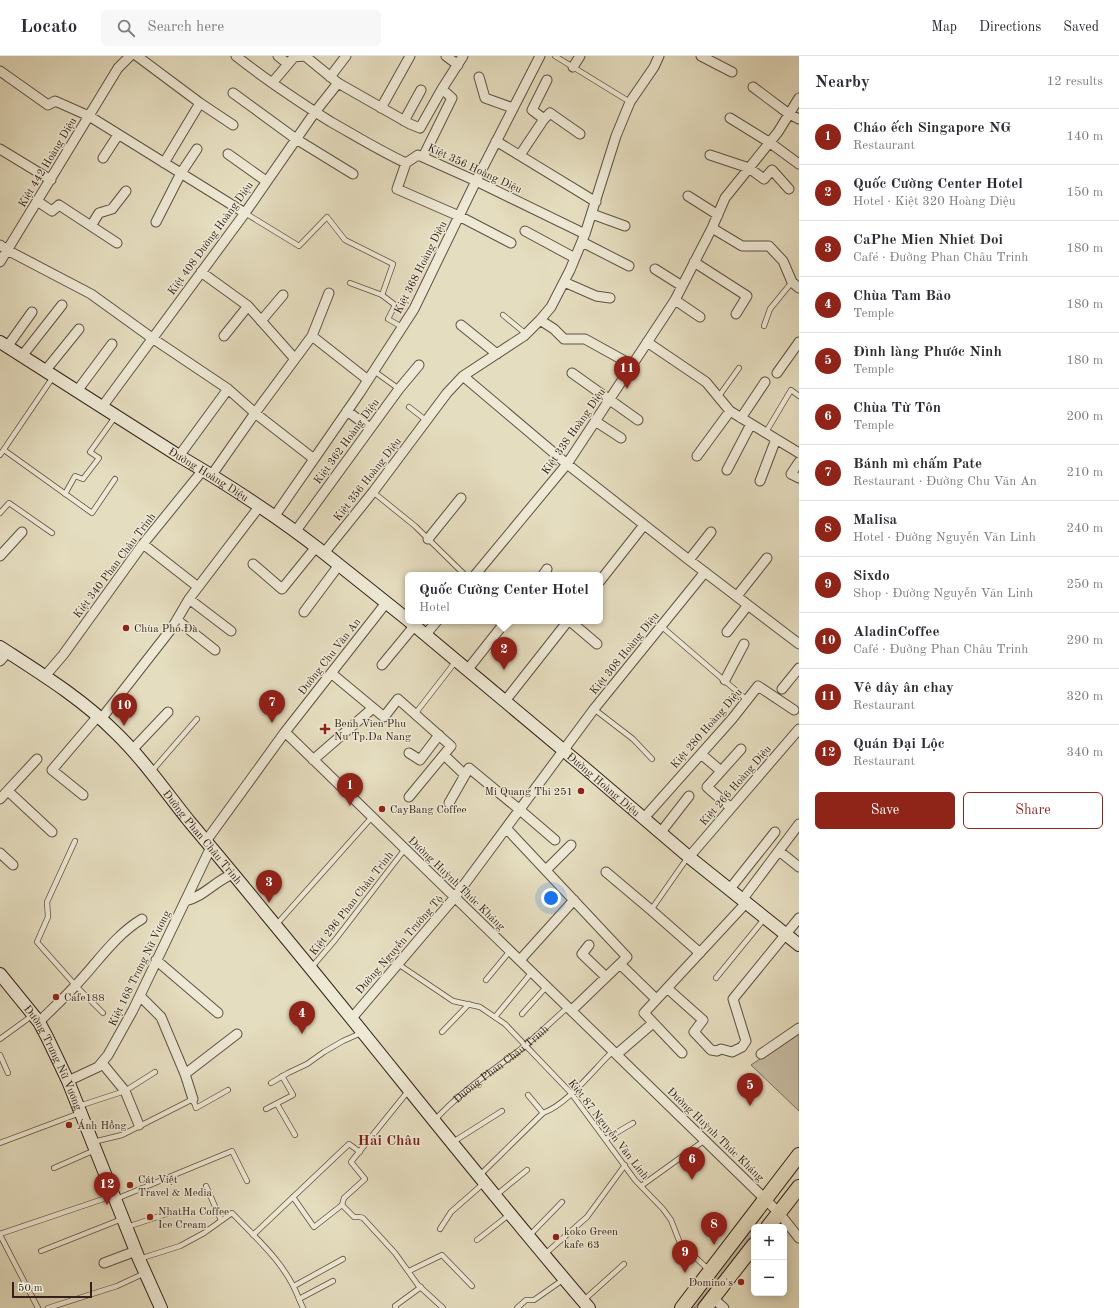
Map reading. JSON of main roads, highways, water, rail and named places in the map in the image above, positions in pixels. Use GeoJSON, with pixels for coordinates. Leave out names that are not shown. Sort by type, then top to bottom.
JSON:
{"type":"FeatureCollection","features":[{"type":"Feature","properties":{"kind":"main road","name":"Đường Hoàng Diệu"},"geometry":{"type":"LineString","coordinates":[[4,344],[274,517],[320,550],[405,617]]}},
{"type":"Feature","properties":{"kind":"main road","name":"Đường Hoàng Diệu"},"geometry":{"type":"LineString","coordinates":[[414,624],[689,857],[799,945]]}},
{"type":"Feature","properties":{"kind":"main road","name":"Đường Phan Châu Trinh"},"geometry":{"type":"LineString","coordinates":[[3,653],[45,676],[79,700],[115,732],[152,771],[233,874],[352,1018],[451,1143],[586,1305]]}},
{"type":"Feature","properties":{"kind":"main road","name":"Đường Trưng Nữ Vương"},"geometry":{"type":"LineString","coordinates":[[0,974],[36,1019],[47,1037],[68,1081],[145,1273],[161,1308]]}},
{"type":"Feature","properties":{"kind":"main road"},"geometry":{"type":"LineString","coordinates":[[682,1308],[799,1155]]}},
{"type":"Feature","properties":{"kind":"main road"},"geometry":{"type":"LineString","coordinates":[[770,1224],[799,1188]]}},
{"type":"Feature","properties":{"kind":"main road"},"geometry":{"type":"LineString","coordinates":[[709,1303],[751,1249]]}},
{"type":"Feature","properties":{"kind":"place","name":"Vê dây ân chay"},"geometry":{"type":"Point","coordinates":[627,389]}},
{"type":"Feature","properties":{"kind":"place","name":"Chùa Phổ Đà"},"geometry":{"type":"Point","coordinates":[126,628]}},
{"type":"Feature","properties":{"kind":"place","name":"Quốc Cường Center Hotel"},"geometry":{"type":"Point","coordinates":[504,670]}},
{"type":"Feature","properties":{"kind":"place","name":"Bánh mì chấm Pate"},"geometry":{"type":"Point","coordinates":[272,723]}},
{"type":"Feature","properties":{"kind":"place","name":"AladinCoffee"},"geometry":{"type":"Point","coordinates":[124,726]}},
{"type":"Feature","properties":{"kind":"place","name":"Benh Vien Phu Nu Tp.Da Nang"},"geometry":{"type":"Point","coordinates":[325,729]}},
{"type":"Feature","properties":{"kind":"place","name":"Mi Quang Thi 251"},"geometry":{"type":"Point","coordinates":[581,791]}},
{"type":"Feature","properties":{"kind":"place","name":"Cháo ếch Singapore NG"},"geometry":{"type":"Point","coordinates":[350,806]}},
{"type":"Feature","properties":{"kind":"place","name":"CayBang Coffee"},"geometry":{"type":"Point","coordinates":[382,809]}},
{"type":"Feature","properties":{"kind":"place","name":"CaPhe Mien Nhiet Doi"},"geometry":{"type":"Point","coordinates":[269,903]}},
{"type":"Feature","properties":{"kind":"place","name":"Cafe188"},"geometry":{"type":"Point","coordinates":[56,997]}},
{"type":"Feature","properties":{"kind":"place","name":"Chùa Tam Bảo"},"geometry":{"type":"Point","coordinates":[302,1034]}},
{"type":"Feature","properties":{"kind":"place","name":"Đình làng Phước Ninh"},"geometry":{"type":"Point","coordinates":[750,1106]}},
{"type":"Feature","properties":{"kind":"place","name":"Ánh Hồng"},"geometry":{"type":"Point","coordinates":[69,1125]}},
{"type":"Feature","properties":{"kind":"place","name":"Chùa Từ Tôn"},"geometry":{"type":"Point","coordinates":[692,1180]}},
{"type":"Feature","properties":{"kind":"place","name":"Cát Việt Travel & Media"},"geometry":{"type":"Point","coordinates":[130,1185]}},
{"type":"Feature","properties":{"kind":"place","name":"Quán Đại Lộc"},"geometry":{"type":"Point","coordinates":[107,1205]}},
{"type":"Feature","properties":{"kind":"place","name":"NhatHa Coffee Ice Cream"},"geometry":{"type":"Point","coordinates":[150,1217]}},
{"type":"Feature","properties":{"kind":"place","name":"koko Green kafe 63"},"geometry":{"type":"Point","coordinates":[556,1237]}},
{"type":"Feature","properties":{"kind":"place","name":"Malisa"},"geometry":{"type":"Point","coordinates":[714,1245]}},
{"type":"Feature","properties":{"kind":"place","name":"Sixdo"},"geometry":{"type":"Point","coordinates":[685,1273]}},
{"type":"Feature","properties":{"kind":"place","name":"Domino's"},"geometry":{"type":"Point","coordinates":[741,1282]}},
{"type":"Feature","properties":{"kind":"district","name":"Hải Châu"},"geometry":{"type":"Point","coordinates":[389,1140]}}]}
